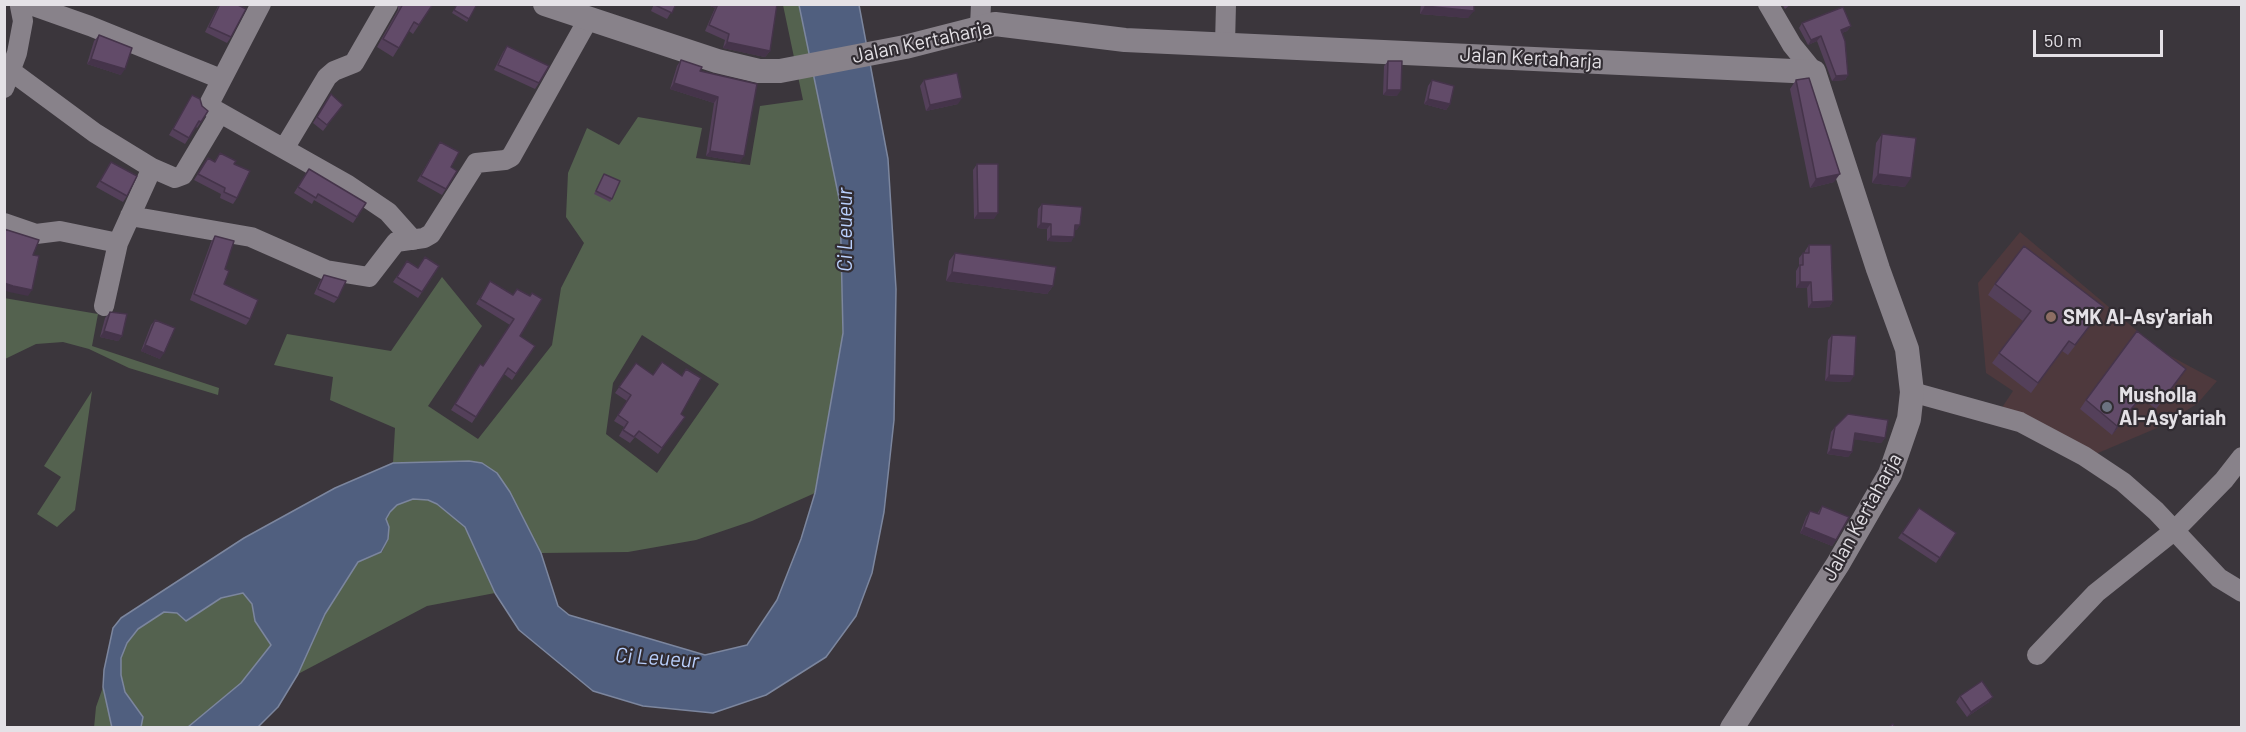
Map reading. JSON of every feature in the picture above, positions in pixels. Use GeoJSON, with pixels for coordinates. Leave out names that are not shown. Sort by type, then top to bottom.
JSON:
{"type":"FeatureCollection","features":[{"type":"Feature","properties":{"kind":"street"},"geometry":{"type":"LineString","coordinates":[[261,4],[208,106],[285,147],[384,209],[413,240]]}},
{"type":"Feature","properties":{"kind":"street"},"geometry":{"type":"LineString","coordinates":[[285,147],[327,77],[334,71],[354,63],[388,4]]}},
{"type":"Feature","properties":{"kind":"street","name":"Jalan Kertaharja"},"geometry":{"type":"LineString","coordinates":[[545,4],[736,67],[759,71],[780,71],[905,47],[980,15],[995,24],[1125,40],[1814,72],[1878,269],[1907,350],[1912,392],[1909,419],[1890,474],[1832,573],[1732,728]]}},
{"type":"Feature","properties":{"kind":"street"},"geometry":{"type":"LineString","coordinates":[[1225,44],[1226,4]]}},
{"type":"Feature","properties":{"kind":"street"},"geometry":{"type":"LineString","coordinates":[[1768,4],[1792,45],[1814,72]]}},
{"type":"Feature","properties":{"kind":"street"},"geometry":{"type":"LineString","coordinates":[[220,113],[181,177],[175,178],[152,168],[8,80],[22,21],[19,6],[90,26],[221,79]]}},
{"type":"Feature","properties":{"kind":"street"},"geometry":{"type":"LineString","coordinates":[[130,216],[251,237],[326,270],[363,277],[372,275],[396,242],[424,238],[434,231],[476,163],[505,160],[511,157],[589,18]]}},
{"type":"Feature","properties":{"kind":"street"},"geometry":{"type":"LineString","coordinates":[[104,306],[118,243],[152,168]]}},
{"type":"Feature","properties":{"kind":"street"},"geometry":{"type":"LineString","coordinates":[[4,224],[36,234],[60,231],[118,243]]}},
{"type":"Feature","properties":{"kind":"street"},"geometry":{"type":"LineString","coordinates":[[1912,392],[2020,422],[2048,435],[2123,482],[2175,530],[2219,578],[2241,592]]}},
{"type":"Feature","properties":{"kind":"street"},"geometry":{"type":"LineString","coordinates":[[2037,655],[2096,593],[2175,530],[2224,480],[2241,457]]}},
{"type":"Feature","properties":{"kind":"shaded area","name":"SMK Al-Asy'ariah"},"geometry":{"type":"Polygon","coordinates":[[[2020,232],[2161,351],[2217,381],[2197,404],[2157,428],[2091,456],[2001,409],[2013,391],[1986,373],[1978,283],[2020,232]]]}},
{"type":"Feature","properties":{"kind":"green space"},"geometry":{"type":"Polygon","coordinates":[[[783,5],[799,5],[840,203],[843,333],[815,493],[752,521],[696,540],[628,552],[541,553],[510,492],[469,461],[393,463],[395,428],[330,400],[333,377],[274,365],[287,334],[391,351],[442,277],[482,326],[428,406],[478,439],[552,345],[561,288],[584,243],[566,217],[568,173],[587,128],[619,145],[638,117],[702,128],[696,158],[750,165],[760,106],[803,100],[783,5]],[[642,335],[613,383],[606,434],[657,473],[719,384],[642,335]]]}},
{"type":"Feature","properties":{"kind":"green space"},"geometry":{"type":"Polygon","coordinates":[[[4,298],[98,314],[92,346],[219,388],[218,395],[129,368],[89,349],[63,342],[36,344],[5,359],[4,298]]]}},
{"type":"Feature","properties":{"kind":"green space"},"geometry":{"type":"Polygon","coordinates":[[[92,391],[75,510],[57,527],[37,514],[61,477],[44,466],[92,391]]]}},
{"type":"Feature","properties":{"kind":"green space"},"geometry":{"type":"Polygon","coordinates":[[[413,499],[428,500],[437,504],[465,527],[495,593],[427,606],[298,674],[325,614],[358,562],[382,552],[388,539],[389,527],[386,519],[390,512],[397,505],[413,499]]]}},
{"type":"Feature","properties":{"kind":"green space"},"geometry":{"type":"Polygon","coordinates":[[[232,593],[243,593],[252,604],[255,621],[271,645],[241,683],[188,727],[141,727],[143,717],[125,692],[121,675],[121,658],[127,643],[138,629],[164,612],[177,613],[232,593]]]}},
{"type":"Feature","properties":{"kind":"green space"},"geometry":{"type":"Polygon","coordinates":[[[103,687],[112,727],[94,728],[96,707],[103,687]]]}},
{"type":"Feature","properties":{"kind":"water","name":"Ci Leueur"},"geometry":{"type":"Polygon","coordinates":[[[799,5],[859,5],[888,159],[896,289],[894,420],[884,512],[872,573],[856,616],[826,657],[766,695],[713,713],[643,706],[593,691],[519,630],[495,593],[465,527],[437,504],[428,500],[413,499],[397,505],[390,512],[386,519],[389,527],[388,539],[381,552],[358,562],[325,614],[298,674],[278,707],[258,727],[188,727],[241,683],[271,645],[255,621],[252,604],[243,593],[221,598],[186,621],[177,613],[164,612],[138,629],[127,643],[121,658],[121,675],[125,692],[143,717],[141,727],[112,728],[103,687],[104,670],[113,628],[121,618],[244,538],[335,488],[393,463],[469,461],[482,463],[497,473],[510,492],[541,553],[558,606],[569,615],[705,655],[747,645],[777,600],[801,539],[815,493],[843,333],[840,203],[799,5]]]}},
{"type":"Feature","properties":{"kind":"building"},"geometry":{"type":"Polygon","coordinates":[[[220,4],[236,4],[246,9],[231,37],[209,27],[220,4]]]}},
{"type":"Feature","properties":{"kind":"building"},"geometry":{"type":"Polygon","coordinates":[[[403,4],[433,4],[419,25],[414,22],[399,48],[383,39],[403,4]]]}},
{"type":"Feature","properties":{"kind":"building"},"geometry":{"type":"Polygon","coordinates":[[[457,4],[476,6],[469,19],[454,10],[457,4]]]}},
{"type":"Feature","properties":{"kind":"building"},"geometry":{"type":"Polygon","coordinates":[[[655,4],[676,4],[672,13],[655,4]]]}},
{"type":"Feature","properties":{"kind":"building"},"geometry":{"type":"Polygon","coordinates":[[[718,4],[777,4],[770,51],[727,42],[729,34],[709,25],[718,4]]]}},
{"type":"Feature","properties":{"kind":"building"},"geometry":{"type":"Polygon","coordinates":[[[1425,4],[1474,4],[1474,11],[1425,6],[1425,4]]]}},
{"type":"Feature","properties":{"kind":"building"},"geometry":{"type":"Polygon","coordinates":[[[1843,7],[1851,26],[1841,30],[1845,41],[1848,75],[1836,76],[1821,36],[1811,40],[1802,23],[1843,7]]]}},
{"type":"Feature","properties":{"kind":"building"},"geometry":{"type":"Polygon","coordinates":[[[99,35],[132,48],[125,69],[91,59],[99,35]]]}},
{"type":"Feature","properties":{"kind":"building"},"geometry":{"type":"Polygon","coordinates":[[[507,46],[549,66],[539,83],[498,65],[507,46]]]}},
{"type":"Feature","properties":{"kind":"building"},"geometry":{"type":"Polygon","coordinates":[[[681,60],[702,67],[700,71],[757,84],[744,156],[710,151],[718,97],[674,83],[681,60]]]}},
{"type":"Feature","properties":{"kind":"building"},"geometry":{"type":"Polygon","coordinates":[[[1388,61],[1402,61],[1401,90],[1387,90],[1388,61]]]}},
{"type":"Feature","properties":{"kind":"building"},"geometry":{"type":"Polygon","coordinates":[[[957,73],[962,98],[930,105],[924,80],[957,73]]]}},
{"type":"Feature","properties":{"kind":"building"},"geometry":{"type":"Polygon","coordinates":[[[1809,78],[1840,174],[1816,179],[1796,80],[1809,78]]]}},
{"type":"Feature","properties":{"kind":"building"},"geometry":{"type":"Polygon","coordinates":[[[1432,80],[1454,86],[1450,104],[1428,99],[1432,80]]]}},
{"type":"Feature","properties":{"kind":"building"},"geometry":{"type":"Polygon","coordinates":[[[331,94],[343,105],[327,125],[317,117],[331,94]]]}},
{"type":"Feature","properties":{"kind":"building"},"geometry":{"type":"Polygon","coordinates":[[[192,95],[200,99],[202,106],[208,111],[189,138],[173,129],[192,95]]]}},
{"type":"Feature","properties":{"kind":"building"},"geometry":{"type":"Polygon","coordinates":[[[1882,134],[1916,138],[1911,178],[1878,174],[1882,134]]]}},
{"type":"Feature","properties":{"kind":"building"},"geometry":{"type":"Polygon","coordinates":[[[440,142],[459,152],[451,167],[457,171],[446,189],[421,176],[440,142]]]}},
{"type":"Feature","properties":{"kind":"building"},"geometry":{"type":"Polygon","coordinates":[[[220,153],[236,161],[234,164],[250,171],[237,198],[224,192],[225,188],[198,174],[208,158],[215,162],[220,153]]]}},
{"type":"Feature","properties":{"kind":"building"},"geometry":{"type":"Polygon","coordinates":[[[111,162],[137,176],[127,196],[100,181],[111,162]]]}},
{"type":"Feature","properties":{"kind":"building"},"geometry":{"type":"Polygon","coordinates":[[[977,164],[998,164],[998,213],[978,213],[977,164]]]}},
{"type":"Feature","properties":{"kind":"building"},"geometry":{"type":"Polygon","coordinates":[[[309,169],[366,203],[357,217],[318,194],[316,198],[298,187],[309,169]]]}},
{"type":"Feature","properties":{"kind":"building"},"geometry":{"type":"Polygon","coordinates":[[[604,174],[620,181],[612,199],[596,191],[604,174]]]}},
{"type":"Feature","properties":{"kind":"building"},"geometry":{"type":"Polygon","coordinates":[[[1042,204],[1082,207],[1080,225],[1075,225],[1074,237],[1051,236],[1051,224],[1041,223],[1042,204]]]}},
{"type":"Feature","properties":{"kind":"building"},"geometry":{"type":"Polygon","coordinates":[[[4,229],[39,240],[33,255],[39,256],[32,290],[4,283],[4,229]]]}},
{"type":"Feature","properties":{"kind":"building"},"geometry":{"type":"Polygon","coordinates":[[[215,236],[234,241],[225,269],[229,271],[224,284],[258,300],[250,319],[194,294],[215,236]]]}},
{"type":"Feature","properties":{"kind":"building"},"geometry":{"type":"Polygon","coordinates":[[[1809,245],[1831,245],[1833,301],[1812,302],[1811,282],[1800,282],[1800,265],[1803,265],[1803,253],[1809,253],[1809,245]]]}},
{"type":"Feature","properties":{"kind":"building"},"geometry":{"type":"Polygon","coordinates":[[[2024,246],[2104,307],[2075,345],[2069,341],[2038,383],[1999,353],[2031,311],[1995,284],[2024,246]]]}},
{"type":"Feature","properties":{"kind":"building"},"geometry":{"type":"Polygon","coordinates":[[[955,253],[1056,267],[1053,286],[952,272],[955,253]]]}},
{"type":"Feature","properties":{"kind":"building"},"geometry":{"type":"Polygon","coordinates":[[[425,257],[439,266],[422,292],[397,277],[407,261],[418,268],[425,257]]]}},
{"type":"Feature","properties":{"kind":"building"},"geometry":{"type":"Polygon","coordinates":[[[324,275],[346,281],[338,298],[318,289],[324,275]]]}},
{"type":"Feature","properties":{"kind":"building"},"geometry":{"type":"Polygon","coordinates":[[[490,281],[513,295],[517,289],[530,296],[532,293],[542,299],[520,336],[535,346],[516,374],[508,368],[476,417],[455,404],[480,364],[483,366],[514,319],[480,299],[490,281]]]}},
{"type":"Feature","properties":{"kind":"building"},"geometry":{"type":"Polygon","coordinates":[[[110,312],[127,314],[122,336],[104,331],[110,312]]]}},
{"type":"Feature","properties":{"kind":"building"},"geometry":{"type":"Polygon","coordinates":[[[155,320],[175,328],[164,353],[145,345],[155,320]]]}},
{"type":"Feature","properties":{"kind":"building"},"geometry":{"type":"Polygon","coordinates":[[[2137,331],[2186,369],[2162,401],[2147,390],[2117,426],[2086,400],[2137,331]]]}},
{"type":"Feature","properties":{"kind":"building"},"geometry":{"type":"Polygon","coordinates":[[[1832,335],[1856,336],[1854,376],[1829,375],[1832,335]]]}},
{"type":"Feature","properties":{"kind":"building"},"geometry":{"type":"Polygon","coordinates":[[[662,362],[682,376],[686,369],[701,378],[681,414],[685,417],[662,448],[639,431],[634,437],[623,430],[628,422],[618,415],[631,395],[619,387],[636,363],[653,375],[662,362]]]}},
{"type":"Feature","properties":{"kind":"building"},"geometry":{"type":"Polygon","coordinates":[[[1848,414],[1888,420],[1885,438],[1855,433],[1852,452],[1831,449],[1835,427],[1848,414]]]}},
{"type":"Feature","properties":{"kind":"building"},"geometry":{"type":"Polygon","coordinates":[[[1822,506],[1849,517],[1836,540],[1804,527],[1810,511],[1819,514],[1822,506]]]}},
{"type":"Feature","properties":{"kind":"building"},"geometry":{"type":"Polygon","coordinates":[[[1919,508],[1956,533],[1940,558],[1902,533],[1919,508]]]}},
{"type":"Feature","properties":{"kind":"building"},"geometry":{"type":"Polygon","coordinates":[[[1982,681],[1993,697],[1971,712],[1960,696],[1982,681]]]}},
{"type":"Feature","properties":{"kind":"place","name":"SMK Al-Asy'ariah"},"geometry":{"type":"Point","coordinates":[2051,317]}},
{"type":"Feature","properties":{"kind":"place","name":"Musholla Al-Asy'ariah"},"geometry":{"type":"Point","coordinates":[2107,407]}}]}
